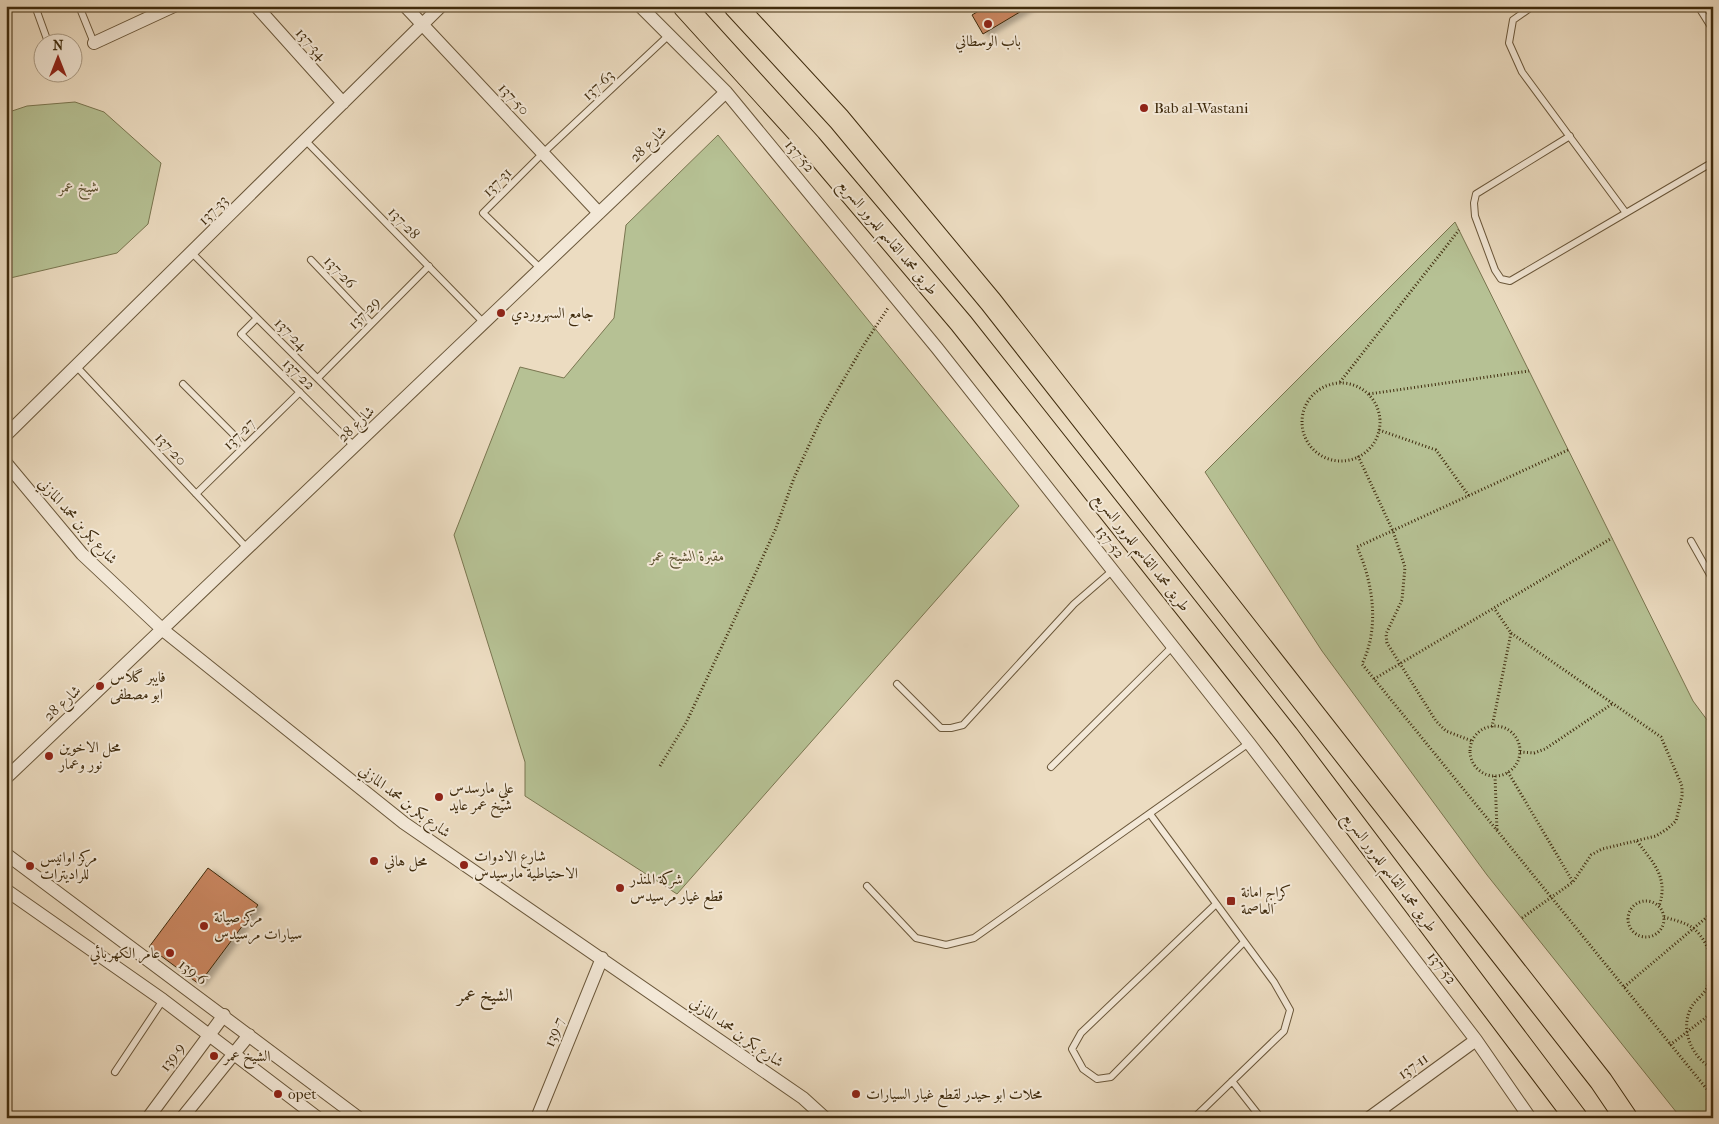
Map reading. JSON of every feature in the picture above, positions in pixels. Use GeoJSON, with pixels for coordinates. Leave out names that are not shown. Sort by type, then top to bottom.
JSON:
{"type":"FeatureCollection","features":[{"type":"Feature","properties":{"kind":"highway","name":"طريق محمد القاسم للمرور السريع"},"geometry":{"type":"LineString","coordinates":[[684,6],[810,146],[960,323],[1287,735],[1570,1113]]}},
{"type":"Feature","properties":{"kind":"highway"},"geometry":{"type":"LineString","coordinates":[[735,6],[839,119],[991,302],[1601,1081],[1626,1118]]}},
{"type":"Feature","properties":{"kind":"highway"},"geometry":{"type":"LineString","coordinates":[[1601,1081],[1638,1118]]}},
{"type":"Feature","properties":{"kind":"street"},"geometry":{"type":"LineString","coordinates":[[94,43],[174,6]]}},
{"type":"Feature","properties":{"kind":"street","name":"137-34"},"geometry":{"type":"LineString","coordinates":[[256,6],[343,103]]}},
{"type":"Feature","properties":{"kind":"street","name":"137-50"},"geometry":{"type":"LineString","coordinates":[[405,6],[599,213]]}},
{"type":"Feature","properties":{"kind":"street","name":"137-33"},"geometry":{"type":"LineString","coordinates":[[6,435],[441,6]]}},
{"type":"Feature","properties":{"kind":"street","name":"137-52"},"geometry":{"type":"LineString","coordinates":[[640,6],[726,92],[895,297],[1249,744],[1476,1040],[1530,1118]]}},
{"type":"Feature","properties":{"kind":"street","name":"شارع 28"},"geometry":{"type":"LineString","coordinates":[[6,778],[164,630],[726,92]]}},
{"type":"Feature","properties":{"kind":"street","name":"شارع بكر بن محمد المازني"},"geometry":{"type":"LineString","coordinates":[[6,463],[82,554],[164,630],[404,823],[803,1098],[825,1118]]}},
{"type":"Feature","properties":{"kind":"street","name":"139-6"},"geometry":{"type":"LineString","coordinates":[[6,854],[224,1015],[359,1118]]}},
{"type":"Feature","properties":{"kind":"street"},"geometry":{"type":"LineString","coordinates":[[6,890],[163,1000],[232,1055],[318,1118]]}},
{"type":"Feature","properties":{"kind":"street","name":"139-7"},"geometry":{"type":"LineString","coordinates":[[536,1118],[602,958]]}},
{"type":"Feature","properties":{"kind":"street","name":"139-9"},"geometry":{"type":"LineString","coordinates":[[148,1118],[224,1015]]}},
{"type":"Feature","properties":{"kind":"street"},"geometry":{"type":"LineString","coordinates":[[182,1118],[249,1035]]}},
{"type":"Feature","properties":{"kind":"street","name":"137-11"},"geometry":{"type":"LineString","coordinates":[[1369,1118],[1387,1112],[1476,1040]]}},
{"type":"Feature","properties":{"kind":"lane"},"geometry":{"type":"LineString","coordinates":[[35,6],[44,32]]}},
{"type":"Feature","properties":{"kind":"lane"},"geometry":{"type":"LineString","coordinates":[[79,6],[94,43]]}},
{"type":"Feature","properties":{"kind":"lane"},"geometry":{"type":"LineString","coordinates":[[1533,6],[1513,20],[1509,43],[1522,72],[1626,213]]}},
{"type":"Feature","properties":{"kind":"lane"},"geometry":{"type":"LineString","coordinates":[[1698,6],[1713,30]]}},
{"type":"Feature","properties":{"kind":"lane","name":"137-63"},"geometry":{"type":"LineString","coordinates":[[543,153],[669,36]]}},
{"type":"Feature","properties":{"kind":"lane"},"geometry":{"type":"LineString","coordinates":[[1570,136],[1476,194],[1474,203],[1475,216],[1495,270],[1501,279],[1510,281],[1713,162]]}},
{"type":"Feature","properties":{"kind":"lane","name":"137-28"},"geometry":{"type":"LineString","coordinates":[[306,140],[484,323]]}},
{"type":"Feature","properties":{"kind":"lane","name":"137-31"},"geometry":{"type":"LineString","coordinates":[[541,269],[484,213],[543,153]]}},
{"type":"Feature","properties":{"kind":"lane","name":"137-24"},"geometry":{"type":"LineString","coordinates":[[192,253],[371,432]]}},
{"type":"Feature","properties":{"kind":"lane","name":"137-26"},"geometry":{"type":"LineString","coordinates":[[311,260],[371,323]]}},
{"type":"Feature","properties":{"kind":"lane","name":"137-29"},"geometry":{"type":"LineString","coordinates":[[318,378],[429,266]]}},
{"type":"Feature","properties":{"kind":"lane","name":"137-22"},"geometry":{"type":"LineString","coordinates":[[257,318],[241,334],[355,447]]}},
{"type":"Feature","properties":{"kind":"lane","name":"137-20"},"geometry":{"type":"LineString","coordinates":[[76,366],[248,549]]}},
{"type":"Feature","properties":{"kind":"lane"},"geometry":{"type":"LineString","coordinates":[[183,384],[245,446]]}},
{"type":"Feature","properties":{"kind":"lane","name":"137-27"},"geometry":{"type":"LineString","coordinates":[[196,494],[300,392]]}},
{"type":"Feature","properties":{"kind":"lane"},"geometry":{"type":"LineString","coordinates":[[1691,541],[1713,580]]}},
{"type":"Feature","properties":{"kind":"lane"},"geometry":{"type":"LineString","coordinates":[[897,684],[941,728],[963,725],[1074,604],[1112,571]]}},
{"type":"Feature","properties":{"kind":"lane"},"geometry":{"type":"LineString","coordinates":[[1051,767],[1172,648]]}},
{"type":"Feature","properties":{"kind":"lane"},"geometry":{"type":"LineString","coordinates":[[867,886],[916,938],[946,945],[974,938],[1249,744]]}},
{"type":"Feature","properties":{"kind":"lane"},"geometry":{"type":"LineString","coordinates":[[1150,814],[1274,982],[1290,1010],[1284,1031],[1194,1118]]}},
{"type":"Feature","properties":{"kind":"lane"},"geometry":{"type":"LineString","coordinates":[[1216,904],[1082,1032],[1072,1050],[1083,1069],[1097,1079],[1111,1077],[1244,942]]}},
{"type":"Feature","properties":{"kind":"lane"},"geometry":{"type":"LineString","coordinates":[[115,1072],[163,1000]]}},
{"type":"Feature","properties":{"kind":"lane"},"geometry":{"type":"LineString","coordinates":[[1232,1081],[1261,1118]]}},
{"type":"Feature","properties":{"kind":"path"},"geometry":{"type":"LineString","coordinates":[[1340,383],[1459,230]]}},
{"type":"Feature","properties":{"kind":"path"},"geometry":{"type":"LineString","coordinates":[[660,766],[686,723],[730,630],[776,528],[794,478],[821,419],[863,346],[895,297]]}},
{"type":"Feature","properties":{"kind":"path"},"geometry":{"type":"LineString","coordinates":[[1368,394],[1529,371]]}},
{"type":"Feature","properties":{"kind":"path"},"geometry":{"type":"LineString","coordinates":[[1340,383],[1353,385],[1368,394],[1378,411],[1379,430],[1372,446],[1351,460],[1338,461],[1325,458],[1314,450],[1306,440],[1302,427],[1302,414],[1307,402],[1316,392],[1327,385],[1340,383]]}},
{"type":"Feature","properties":{"kind":"path"},"geometry":{"type":"LineString","coordinates":[[1379,430],[1436,450],[1468,496]]}},
{"type":"Feature","properties":{"kind":"path"},"geometry":{"type":"LineString","coordinates":[[1568,450],[1358,547],[1367,568],[1372,611],[1370,646],[1362,664],[1710,1093],[1713,1103]]}},
{"type":"Feature","properties":{"kind":"path"},"geometry":{"type":"LineString","coordinates":[[1358,456],[1393,531],[1405,567],[1405,584],[1398,611],[1386,634],[1387,643],[1436,721],[1446,731],[1472,741]]}},
{"type":"Feature","properties":{"kind":"path"},"geometry":{"type":"LineString","coordinates":[[1374,679],[1612,538]]}},
{"type":"Feature","properties":{"kind":"path"},"geometry":{"type":"LineString","coordinates":[[1494,608],[1511,633],[1661,737],[1682,786],[1681,808],[1676,821],[1656,836],[1602,849],[1591,855],[1574,882],[1522,918]]}},
{"type":"Feature","properties":{"kind":"path"},"geometry":{"type":"LineString","coordinates":[[1492,726],[1511,633]]}},
{"type":"Feature","properties":{"kind":"path"},"geometry":{"type":"LineString","coordinates":[[1520,752],[1534,753],[1545,749],[1612,703]]}},
{"type":"Feature","properties":{"kind":"path"},"geometry":{"type":"LineString","coordinates":[[1492,726],[1500,727],[1514,735],[1520,752],[1516,765],[1508,772],[1495,776],[1487,775],[1474,765],[1470,749],[1472,741],[1477,734],[1492,726]]}},
{"type":"Feature","properties":{"kind":"path"},"geometry":{"type":"LineString","coordinates":[[1508,772],[1574,882]]}},
{"type":"Feature","properties":{"kind":"path"},"geometry":{"type":"LineString","coordinates":[[1495,776],[1497,831]]}},
{"type":"Feature","properties":{"kind":"path"},"geometry":{"type":"LineString","coordinates":[[1637,841],[1661,876],[1663,886],[1659,906],[1664,917],[1661,929],[1651,936],[1639,936],[1630,929],[1627,917],[1632,906],[1648,900],[1659,906]]}},
{"type":"Feature","properties":{"kind":"path"},"geometry":{"type":"LineString","coordinates":[[1624,987],[1713,912]]}},
{"type":"Feature","properties":{"kind":"path"},"geometry":{"type":"LineString","coordinates":[[1664,917],[1682,922],[1693,928],[1704,941],[1712,966],[1707,989],[1692,1006],[1687,1019],[1687,1031],[1690,1045],[1700,1059],[1713,1068]]}},
{"type":"Feature","properties":{"kind":"path"},"geometry":{"type":"LineString","coordinates":[[1670,1045],[1713,1012]]}},
{"type":"Feature","properties":{"kind":"green space","name":"شيخ عمر"},"geometry":{"type":"Polygon","coordinates":[[[75,102],[104,112],[161,163],[148,224],[117,253],[6,279],[6,113],[27,106],[75,102]]]}},
{"type":"Feature","properties":{"kind":"green space","name":"مقبرة الشيخ عمر"},"geometry":{"type":"Polygon","coordinates":[[[718,135],[1019,506],[677,894],[525,796],[525,762],[454,535],[520,367],[564,378],[614,318],[626,225],[718,135]]]}},
{"type":"Feature","properties":{"kind":"green space"},"geometry":{"type":"Polygon","coordinates":[[[1455,222],[1693,701],[1713,728],[1713,1118],[1681,1118],[1487,875],[1322,651],[1205,472],[1455,222]]]}},
{"type":"Feature","properties":{"kind":"building","name":"باب الوسطاني"},"geometry":{"type":"Polygon","coordinates":[[[987,6],[1030,6],[983,34],[972,15],[987,6]]]}},
{"type":"Feature","properties":{"kind":"building","name":"مركز صيانة سيارات مرسيدس"},"geometry":{"type":"Polygon","coordinates":[[[208,868],[258,905],[199,984],[149,947],[208,868]]]}},
{"type":"Feature","properties":{"kind":"place","name":"باب الوسطاني"},"geometry":{"type":"Point","coordinates":[988,24]}},
{"type":"Feature","properties":{"kind":"place","name":"Bab al-Wastani"},"geometry":{"type":"Point","coordinates":[1144,108]}},
{"type":"Feature","properties":{"kind":"place","name":"جامع السهروردي"},"geometry":{"type":"Point","coordinates":[501,313]}},
{"type":"Feature","properties":{"kind":"place","name":"فايبر گلاس ابو مصطفى"},"geometry":{"type":"Point","coordinates":[100,686]}},
{"type":"Feature","properties":{"kind":"place","name":"محل الاخوين نور وعمار"},"geometry":{"type":"Point","coordinates":[49,756]}},
{"type":"Feature","properties":{"kind":"place","name":"علي مارسدس شيخ عمر عايد"},"geometry":{"type":"Point","coordinates":[439,797]}},
{"type":"Feature","properties":{"kind":"place","name":"محل هاني"},"geometry":{"type":"Point","coordinates":[374,861]}},
{"type":"Feature","properties":{"kind":"place","name":"شارع الادوات الاحتياطية مارسيدس"},"geometry":{"type":"Point","coordinates":[464,865]}},
{"type":"Feature","properties":{"kind":"place","name":"مركز اوانيس للراديترات"},"geometry":{"type":"Point","coordinates":[30,866]}},
{"type":"Feature","properties":{"kind":"place","name":"شركة المنذر قطع غيار مرسيدس"},"geometry":{"type":"Point","coordinates":[620,888]}},
{"type":"Feature","properties":{"kind":"place","name":"كراج امانة العاصمة"},"geometry":{"type":"Point","coordinates":[1231,901]}},
{"type":"Feature","properties":{"kind":"place","name":"مركز صيانة سيارات مرسيدس"},"geometry":{"type":"Point","coordinates":[204,926]}},
{"type":"Feature","properties":{"kind":"place","name":"عامر الكهربائي"},"geometry":{"type":"Point","coordinates":[170,953]}},
{"type":"Feature","properties":{"kind":"place","name":"الشيخ عمر"},"geometry":{"type":"Point","coordinates":[214,1056]}},
{"type":"Feature","properties":{"kind":"place","name":"opet"},"geometry":{"type":"Point","coordinates":[278,1094]}},
{"type":"Feature","properties":{"kind":"place","name":"محلات ابو حيدر لقطع غيار السيارات"},"geometry":{"type":"Point","coordinates":[856,1094]}},
{"type":"Feature","properties":{"kind":"district","name":"الشيخ عمر"},"geometry":{"type":"Point","coordinates":[485,995]}}]}
